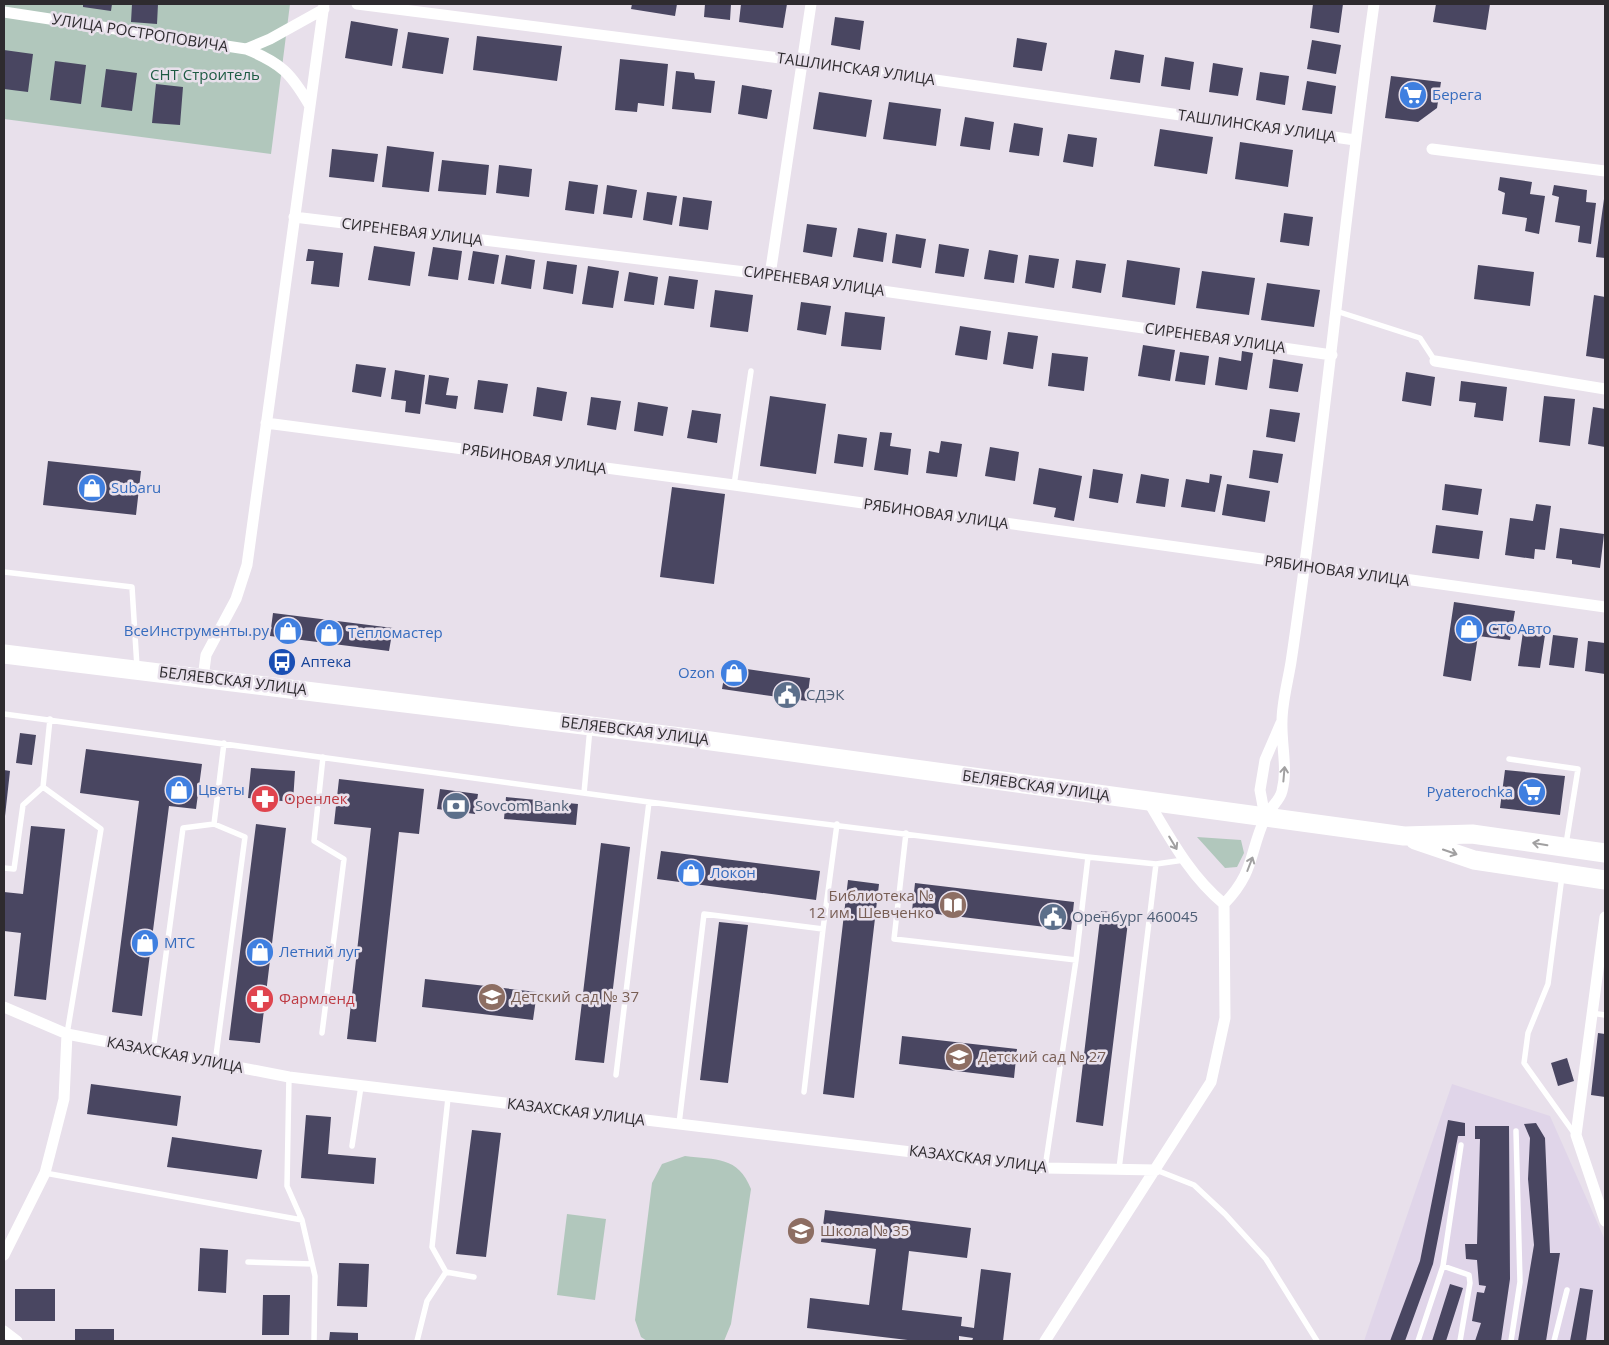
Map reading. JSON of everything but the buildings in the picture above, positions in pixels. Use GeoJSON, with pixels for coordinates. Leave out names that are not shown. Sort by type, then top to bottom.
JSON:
{"type":"FeatureCollection","features":[{"type":"Feature","properties":{"kind":"main road","name":"БЕЛЯЕВСКАЯ УЛИЦА"},"geometry":{"type":"LineString","coordinates":[[4,654],[590,726],[1404,836]]}},
{"type":"Feature","properties":{"kind":"main road"},"geometry":{"type":"LineString","coordinates":[[1404,836],[1472,834],[1605,854]]}},
{"type":"Feature","properties":{"kind":"main road"},"geometry":{"type":"LineString","coordinates":[[1404,836],[1474,860],[1605,880]]}},
{"type":"Feature","properties":{"kind":"street","name":"ТАШЛИНСКАЯ УЛИЦА"},"geometry":{"type":"LineString","coordinates":[[357,4],[803,61],[1355,140]]}},
{"type":"Feature","properties":{"kind":"street"},"geometry":{"type":"LineString","coordinates":[[770,275],[810,4]]}},
{"type":"Feature","properties":{"kind":"street"},"geometry":{"type":"LineString","coordinates":[[1045,1341],[1211,1082],[1225,1018],[1224,904],[1238,890],[1251,866],[1265,817],[1282,793],[1285,762],[1282,721],[1305,567],[1332,355],[1355,140],[1374,4]]}},
{"type":"Feature","properties":{"kind":"street"},"geometry":{"type":"LineString","coordinates":[[246,49],[270,39],[324,6]]}},
{"type":"Feature","properties":{"kind":"street"},"geometry":{"type":"LineString","coordinates":[[203,678],[206,655],[236,599],[247,565],[324,6]]}},
{"type":"Feature","properties":{"kind":"street","name":"УЛИЦА РОСТРОПОВИЧА"},"geometry":{"type":"LineString","coordinates":[[4,12],[246,49],[270,59],[295,79],[310,106]]}},
{"type":"Feature","properties":{"kind":"street"},"geometry":{"type":"LineString","coordinates":[[1432,149],[1605,172]]}},
{"type":"Feature","properties":{"kind":"street","name":"СИРЕНЕВАЯ УЛИЦА"},"geometry":{"type":"LineString","coordinates":[[294,217],[770,275],[1332,355]]}},
{"type":"Feature","properties":{"kind":"street"},"geometry":{"type":"LineString","coordinates":[[1435,361],[1605,389]]}},
{"type":"Feature","properties":{"kind":"street","name":"РЯБИНОВАЯ УЛИЦА"},"geometry":{"type":"LineString","coordinates":[[266,423],[734,485],[1305,567],[1605,607]]}},
{"type":"Feature","properties":{"kind":"street"},"geometry":{"type":"LineString","coordinates":[[1265,817],[1260,790],[1266,760],[1282,721]]}},
{"type":"Feature","properties":{"kind":"street"},"geometry":{"type":"LineString","coordinates":[[1148,801],[1184,860],[1205,889],[1224,904]]}},
{"type":"Feature","properties":{"kind":"street"},"geometry":{"type":"LineString","coordinates":[[1605,917],[1576,1135],[1605,1221]]}},
{"type":"Feature","properties":{"kind":"street","name":"КАЗАХСКАЯ УЛИЦА"},"geometry":{"type":"LineString","coordinates":[[4,1007],[67,1034],[289,1077],[448,1098],[1045,1168],[1156,1170]]}},
{"type":"Feature","properties":{"kind":"street"},"geometry":{"type":"LineString","coordinates":[[4,1255],[46,1173],[64,1099],[67,1034]]}},
{"type":"Feature","properties":{"kind":"street"},"geometry":{"type":"LineString","coordinates":[[4,1331],[17,1341]]}},
{"type":"Feature","properties":{"kind":"lane"},"geometry":{"type":"LineString","coordinates":[[1336,311],[1420,338],[1435,361]]}},
{"type":"Feature","properties":{"kind":"lane"},"geometry":{"type":"LineString","coordinates":[[734,485],[751,371]]}},
{"type":"Feature","properties":{"kind":"lane"},"geometry":{"type":"LineString","coordinates":[[4,572],[132,587],[137,670]]}},
{"type":"Feature","properties":{"kind":"lane"},"geometry":{"type":"LineString","coordinates":[[4,714],[649,802],[1156,864],[1184,860]]}},
{"type":"Feature","properties":{"kind":"lane"},"geometry":{"type":"LineString","coordinates":[[4,868],[14,869],[23,805],[43,787],[50,719]]}},
{"type":"Feature","properties":{"kind":"lane"},"geometry":{"type":"LineString","coordinates":[[584,793],[590,726]]}},
{"type":"Feature","properties":{"kind":"lane"},"geometry":{"type":"LineString","coordinates":[[214,824],[224,743]]}},
{"type":"Feature","properties":{"kind":"lane"},"geometry":{"type":"LineString","coordinates":[[322,1033],[344,859],[314,840],[323,757]]}},
{"type":"Feature","properties":{"kind":"lane"},"geometry":{"type":"LineString","coordinates":[[1509,759],[1578,769],[1565,848]]}},
{"type":"Feature","properties":{"kind":"lane"},"geometry":{"type":"LineString","coordinates":[[43,787],[101,829],[67,1034]]}},
{"type":"Feature","properties":{"kind":"lane"},"geometry":{"type":"LineString","coordinates":[[616,1075],[649,802]]}},
{"type":"Feature","properties":{"kind":"lane"},"geometry":{"type":"LineString","coordinates":[[153,1051],[183,828],[214,824],[244,837],[216,1063]]}},
{"type":"Feature","properties":{"kind":"lane"},"geometry":{"type":"LineString","coordinates":[[804,1092],[837,824]]}},
{"type":"Feature","properties":{"kind":"lane"},"geometry":{"type":"LineString","coordinates":[[906,833],[894,939],[1076,960]]}},
{"type":"Feature","properties":{"kind":"lane"},"geometry":{"type":"LineString","coordinates":[[1045,1168],[1076,960],[1088,856]]}},
{"type":"Feature","properties":{"kind":"lane"},"geometry":{"type":"LineString","coordinates":[[1119,1169],[1156,864]]}},
{"type":"Feature","properties":{"kind":"lane"},"geometry":{"type":"LineString","coordinates":[[1562,873],[1548,984],[1528,1033],[1524,1063],[1576,1135]]}},
{"type":"Feature","properties":{"kind":"lane"},"geometry":{"type":"LineString","coordinates":[[679,1124],[704,914],[824,929]]}},
{"type":"Feature","properties":{"kind":"lane"},"geometry":{"type":"LineString","coordinates":[[1591,1013],[1605,1015]]}},
{"type":"Feature","properties":{"kind":"lane"},"geometry":{"type":"LineString","coordinates":[[289,1077],[287,1186],[302,1220],[315,1276],[314,1341]]}},
{"type":"Feature","properties":{"kind":"lane"},"geometry":{"type":"LineString","coordinates":[[352,1146],[360,1086]]}},
{"type":"Feature","properties":{"kind":"lane"},"geometry":{"type":"LineString","coordinates":[[446,1272],[432,1247],[448,1098]]}},
{"type":"Feature","properties":{"kind":"lane"},"geometry":{"type":"LineString","coordinates":[[1511,1341],[1520,1282],[1516,1131]]}},
{"type":"Feature","properties":{"kind":"lane"},"geometry":{"type":"LineString","coordinates":[[1418,1341],[1442,1266],[1461,1145]]}},
{"type":"Feature","properties":{"kind":"lane"},"geometry":{"type":"LineString","coordinates":[[1156,1170],[1194,1186],[1225,1214],[1266,1259],[1317,1341]]}},
{"type":"Feature","properties":{"kind":"lane"},"geometry":{"type":"LineString","coordinates":[[46,1173],[302,1220]]}},
{"type":"Feature","properties":{"kind":"lane"},"geometry":{"type":"LineString","coordinates":[[248,1262],[312,1264]]}},
{"type":"Feature","properties":{"kind":"lane"},"geometry":{"type":"LineString","coordinates":[[1442,1266],[1469,1275],[1470,1283],[1460,1341]]}},
{"type":"Feature","properties":{"kind":"lane"},"geometry":{"type":"LineString","coordinates":[[446,1272],[474,1277]]}},
{"type":"Feature","properties":{"kind":"lane"},"geometry":{"type":"LineString","coordinates":[[417,1341],[426,1301],[446,1272]]}},
{"type":"Feature","properties":{"kind":"lane"},"geometry":{"type":"LineString","coordinates":[[1554,1341],[1567,1290]]}},
{"type":"Feature","properties":{"kind":"shaded area"},"geometry":{"type":"Polygon","coordinates":[[[1452,1084],[1550,1116],[1605,1240],[1605,1341],[1364,1341],[1452,1084]]]}},
{"type":"Feature","properties":{"kind":"green space","name":"СНТ Строитель"},"geometry":{"type":"Polygon","coordinates":[[[4,4],[290,4],[271,154],[4,119],[4,4]]]}},
{"type":"Feature","properties":{"kind":"green space"},"geometry":{"type":"Polygon","coordinates":[[[1197,837],[1241,840],[1244,853],[1237,867],[1225,868],[1197,837]]]}},
{"type":"Feature","properties":{"kind":"green space"},"geometry":{"type":"Polygon","coordinates":[[[685,1156],[716,1159],[733,1165],[746,1178],[751,1189],[731,1324],[724,1341],[647,1341],[641,1337],[635,1320],[652,1183],[662,1164],[685,1156]]]}},
{"type":"Feature","properties":{"kind":"green space"},"geometry":{"type":"Polygon","coordinates":[[[567,1214],[606,1219],[595,1300],[557,1295],[567,1214]]]}},
{"type":"Feature","properties":{"kind":"place","name":"Берега"},"geometry":{"type":"Point","coordinates":[1413,95]}},
{"type":"Feature","properties":{"kind":"place","name":"Subaru"},"geometry":{"type":"Point","coordinates":[92,488]}},
{"type":"Feature","properties":{"kind":"place","name":"СТОАвто"},"geometry":{"type":"Point","coordinates":[1469,629]}},
{"type":"Feature","properties":{"kind":"place","name":"ВсеИнструменты.ру"},"geometry":{"type":"Point","coordinates":[288,631]}},
{"type":"Feature","properties":{"kind":"place","name":"Тепломастер"},"geometry":{"type":"Point","coordinates":[329,633]}},
{"type":"Feature","properties":{"kind":"place","name":"Аптека"},"geometry":{"type":"Point","coordinates":[282,662]}},
{"type":"Feature","properties":{"kind":"place","name":"Ozon"},"geometry":{"type":"Point","coordinates":[734,673]}},
{"type":"Feature","properties":{"kind":"place","name":"СДЭК"},"geometry":{"type":"Point","coordinates":[787,695]}},
{"type":"Feature","properties":{"kind":"place","name":"Цветы"},"geometry":{"type":"Point","coordinates":[179,790]}},
{"type":"Feature","properties":{"kind":"place","name":"Pyaterochka"},"geometry":{"type":"Point","coordinates":[1532,792]}},
{"type":"Feature","properties":{"kind":"place","name":"Оренлек"},"geometry":{"type":"Point","coordinates":[265,799]}},
{"type":"Feature","properties":{"kind":"place","name":"Sovcom Bank"},"geometry":{"type":"Point","coordinates":[456,806]}},
{"type":"Feature","properties":{"kind":"place","name":"Локон"},"geometry":{"type":"Point","coordinates":[691,873]}},
{"type":"Feature","properties":{"kind":"place","name":"Библиотека № 12 им. Шевченко"},"geometry":{"type":"Point","coordinates":[953,905]}},
{"type":"Feature","properties":{"kind":"place","name":"Оренбург 460045"},"geometry":{"type":"Point","coordinates":[1053,917]}},
{"type":"Feature","properties":{"kind":"place","name":"МТС"},"geometry":{"type":"Point","coordinates":[145,943]}},
{"type":"Feature","properties":{"kind":"place","name":"Летний луг"},"geometry":{"type":"Point","coordinates":[260,952]}},
{"type":"Feature","properties":{"kind":"place","name":"Детский сад № 37"},"geometry":{"type":"Point","coordinates":[492,997]}},
{"type":"Feature","properties":{"kind":"place","name":"Фармленд"},"geometry":{"type":"Point","coordinates":[260,999]}},
{"type":"Feature","properties":{"kind":"place","name":"Детский сад № 27"},"geometry":{"type":"Point","coordinates":[959,1057]}},
{"type":"Feature","properties":{"kind":"place","name":"Школа № 35"},"geometry":{"type":"Point","coordinates":[801,1231]}}]}
